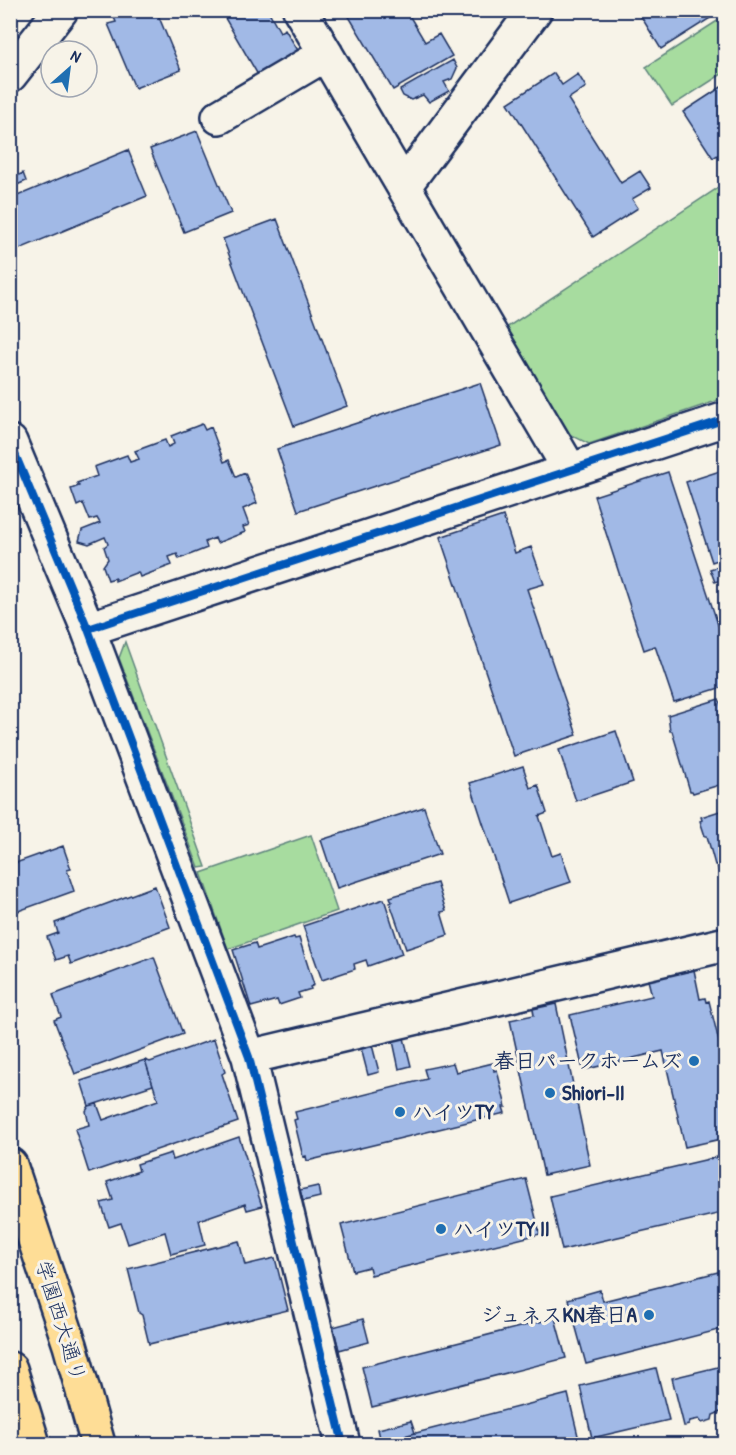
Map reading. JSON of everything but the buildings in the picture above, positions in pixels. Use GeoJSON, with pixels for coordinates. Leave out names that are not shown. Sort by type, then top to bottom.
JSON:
{"type":"FeatureCollection","features":[{"type":"Feature","properties":{"kind":"highway","name":"学園西大通り"},"geometry":{"type":"LineString","coordinates":[[10,1165],[70,1345],[98,1444]]}},
{"type":"Feature","properties":{"kind":"highway"},"geometry":{"type":"LineString","coordinates":[[10,1369],[33,1444]]}},
{"type":"Feature","properties":{"kind":"street"},"geometry":{"type":"LineString","coordinates":[[10,75],[61,10]]}},
{"type":"Feature","properties":{"kind":"street"},"geometry":{"type":"LineString","coordinates":[[300,10],[570,470]]}},
{"type":"Feature","properties":{"kind":"street"},"geometry":{"type":"LineString","coordinates":[[404,186],[535,10]]}},
{"type":"Feature","properties":{"kind":"street"},"geometry":{"type":"LineString","coordinates":[[219,117],[326,54]]}},
{"type":"Feature","properties":{"kind":"street"},"geometry":{"type":"LineString","coordinates":[[88,629],[726,419]]}},
{"type":"Feature","properties":{"kind":"street"},"geometry":{"type":"LineString","coordinates":[[10,441],[88,629],[249,1057],[343,1444]]}},
{"type":"Feature","properties":{"kind":"street"},"geometry":{"type":"LineString","coordinates":[[249,1057],[725,949]]}},
{"type":"Feature","properties":{"kind":"green space"},"geometry":{"type":"Polygon","coordinates":[[[725,16],[725,72],[672,106],[646,67],[725,16]]]}},
{"type":"Feature","properties":{"kind":"green space"},"geometry":{"type":"Polygon","coordinates":[[[719,187],[725,197],[725,398],[589,444],[567,433],[503,330],[719,187]]]}},
{"type":"Feature","properties":{"kind":"green space"},"geometry":{"type":"Polygon","coordinates":[[[125,642],[206,867],[199,868],[119,658],[125,642]]]}},
{"type":"Feature","properties":{"kind":"green space"},"geometry":{"type":"Polygon","coordinates":[[[311,835],[337,911],[228,949],[201,873],[311,835]]]}},
{"type":"Feature","properties":{"kind":"cycle path"},"geometry":{"type":"LineString","coordinates":[[88,629],[726,419]]}},
{"type":"Feature","properties":{"kind":"cycle path"},"geometry":{"type":"LineString","coordinates":[[10,442],[88,629],[249,1057],[343,1444]]}},
{"type":"Feature","properties":{"kind":"place","name":"春日パークホームズ"},"geometry":{"type":"Point","coordinates":[694,1061]}},
{"type":"Feature","properties":{"kind":"place","name":"Shiori-II"},"geometry":{"type":"Point","coordinates":[550,1093]}},
{"type":"Feature","properties":{"kind":"place","name":"ハイツTY"},"geometry":{"type":"Point","coordinates":[400,1112]}},
{"type":"Feature","properties":{"kind":"place","name":"ハイツTY II"},"geometry":{"type":"Point","coordinates":[441,1229]}},
{"type":"Feature","properties":{"kind":"place","name":"ジュネスKN春日A"},"geometry":{"type":"Point","coordinates":[649,1315]}}]}
